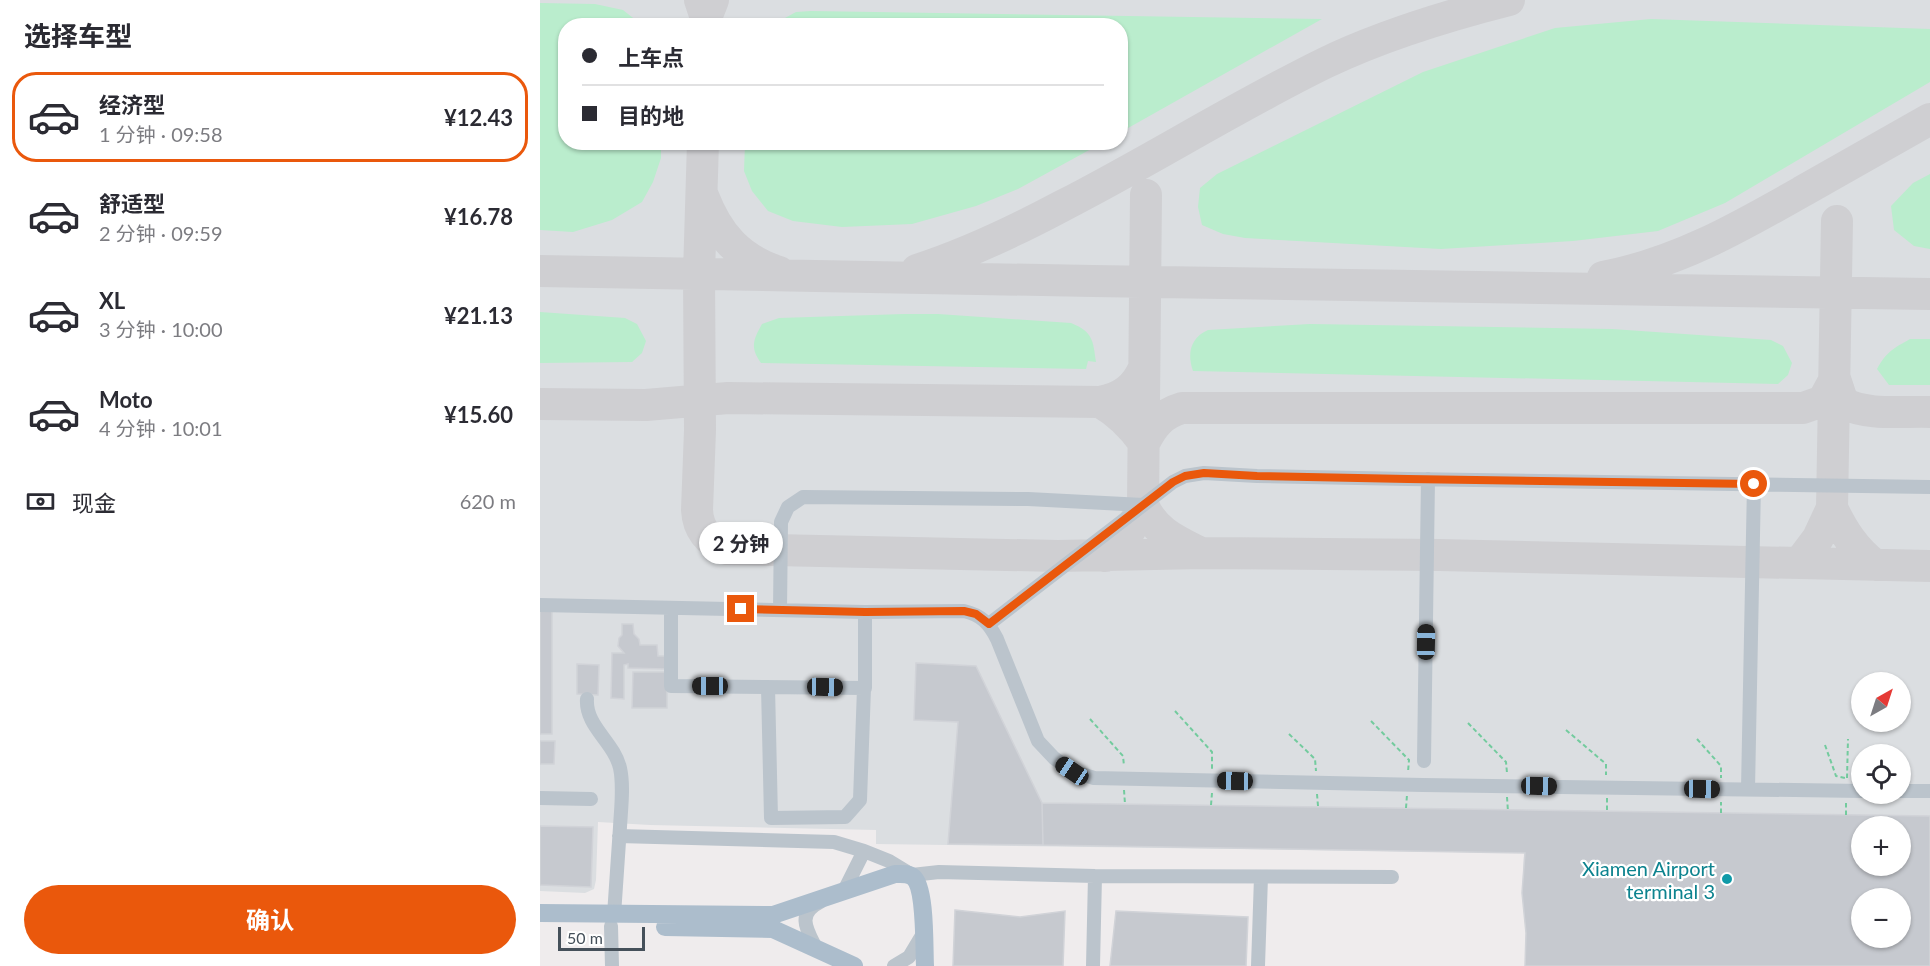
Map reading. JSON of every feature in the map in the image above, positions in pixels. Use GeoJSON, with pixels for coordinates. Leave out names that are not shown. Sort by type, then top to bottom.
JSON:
{"type":"FeatureCollection","features":[{"type":"Feature","properties":{"kind":"main road"},"geometry":{"type":"LineString","coordinates":[[540,924],[773,915],[895,874],[912,875],[919,884],[925,966]]}},
{"type":"Feature","properties":{"kind":"main road"},"geometry":{"type":"LineString","coordinates":[[540,913],[613,920],[772,929],[854,966]]}},
{"type":"Feature","properties":{"kind":"street"},"geometry":{"type":"LineString","coordinates":[[989,624],[1173,482],[1185,476],[1204,473],[1257,476],[1930,487]]}},
{"type":"Feature","properties":{"kind":"street"},"geometry":{"type":"LineString","coordinates":[[1424,761],[1428,479]]}},
{"type":"Feature","properties":{"kind":"street"},"geometry":{"type":"LineString","coordinates":[[1748,789],[1754,484]]}},
{"type":"Feature","properties":{"kind":"street"},"geometry":{"type":"LineString","coordinates":[[780,610],[781,522],[788,507],[803,497],[1017,498],[1143,506]]}},
{"type":"Feature","properties":{"kind":"street"},"geometry":{"type":"LineString","coordinates":[[540,605],[865,612],[964,611],[976,614],[989,624],[1038,741],[1054,758],[1072,771],[1094,778],[1851,791]]}},
{"type":"Feature","properties":{"kind":"street"},"geometry":{"type":"LineString","coordinates":[[671,608],[671,686],[864,688]]}},
{"type":"Feature","properties":{"kind":"street"},"geometry":{"type":"LineString","coordinates":[[768,687],[771,818],[844,817],[860,800],[865,688],[865,612]]}},
{"type":"Feature","properties":{"kind":"street"},"geometry":{"type":"LineString","coordinates":[[587,699],[588,713],[592,723],[608,743],[620,767],[622,797],[612,966]]}},
{"type":"Feature","properties":{"kind":"street"},"geometry":{"type":"LineString","coordinates":[[1911,791],[1930,791]]}},
{"type":"Feature","properties":{"kind":"street"},"geometry":{"type":"LineString","coordinates":[[540,798],[591,799]]}},
{"type":"Feature","properties":{"kind":"street"},"geometry":{"type":"LineString","coordinates":[[619,836],[834,842],[889,861],[912,875],[939,872],[1095,876],[1392,878]]}},
{"type":"Feature","properties":{"kind":"street"},"geometry":{"type":"LineString","coordinates":[[816,948],[806,927],[805,920],[808,912],[815,904],[841,892],[864,851]]}},
{"type":"Feature","properties":{"kind":"street"},"geometry":{"type":"LineString","coordinates":[[1093,966],[1095,876]]}},
{"type":"Feature","properties":{"kind":"street"},"geometry":{"type":"LineString","coordinates":[[1258,966],[1261,877]]}},
{"type":"Feature","properties":{"kind":"street"},"geometry":{"type":"LineString","coordinates":[[894,966],[909,957],[924,932]]}},
{"type":"Feature","properties":{"kind":"path"},"geometry":{"type":"LineString","coordinates":[[1175,711],[1212,752],[1212,773]]}},
{"type":"Feature","properties":{"kind":"path"},"geometry":{"type":"LineString","coordinates":[[1090,719],[1123,756],[1124,775]]}},
{"type":"Feature","properties":{"kind":"path"},"geometry":{"type":"LineString","coordinates":[[1371,721],[1409,760],[1408,772]]}},
{"type":"Feature","properties":{"kind":"path"},"geometry":{"type":"LineString","coordinates":[[1468,723],[1506,762],[1507,782]]}},
{"type":"Feature","properties":{"kind":"path"},"geometry":{"type":"LineString","coordinates":[[1566,730],[1606,764],[1606,776]]}},
{"type":"Feature","properties":{"kind":"path"},"geometry":{"type":"LineString","coordinates":[[1288,734],[1315,759],[1316,771]]}},
{"type":"Feature","properties":{"kind":"path"},"geometry":{"type":"LineString","coordinates":[[1697,739],[1721,766],[1721,777]]}},
{"type":"Feature","properties":{"kind":"path"},"geometry":{"type":"LineString","coordinates":[[1847,787],[1848,739]]}},
{"type":"Feature","properties":{"kind":"path"},"geometry":{"type":"LineString","coordinates":[[1825,745],[1836,776],[1847,778]]}},
{"type":"Feature","properties":{"kind":"path"},"geometry":{"type":"LineString","coordinates":[[1211,805],[1212,783]]}},
{"type":"Feature","properties":{"kind":"path"},"geometry":{"type":"LineString","coordinates":[[1124,784],[1125,804]]}},
{"type":"Feature","properties":{"kind":"path"},"geometry":{"type":"LineString","coordinates":[[1606,788],[1607,811]]}},
{"type":"Feature","properties":{"kind":"path"},"geometry":{"type":"LineString","coordinates":[[1507,792],[1508,812]]}},
{"type":"Feature","properties":{"kind":"path"},"geometry":{"type":"LineString","coordinates":[[1317,794],[1318,806]]}},
{"type":"Feature","properties":{"kind":"path"},"geometry":{"type":"LineString","coordinates":[[1406,808],[1407,796]]}},
{"type":"Feature","properties":{"kind":"path"},"geometry":{"type":"LineString","coordinates":[[1846,796],[1846,815]]}},
{"type":"Feature","properties":{"kind":"path"},"geometry":{"type":"LineString","coordinates":[[1721,801],[1721,813]]}},
{"type":"Feature","properties":{"kind":"shaded area"},"geometry":{"type":"Polygon","coordinates":[[[540,0],[1930,0],[1930,966],[1525,966],[1526,933],[1522,893],[1524,853],[876,844],[876,830],[598,822],[594,889],[585,893],[540,891],[540,0]]]}},
{"type":"Feature","properties":{"kind":"green space"},"geometry":{"type":"Polygon","coordinates":[[[540,3],[595,4],[623,10],[633,18],[558,18],[558,150],[661,150],[661,158],[653,182],[642,202],[612,220],[573,232],[540,230],[540,3]]]}},
{"type":"Feature","properties":{"kind":"green space"},"geometry":{"type":"Polygon","coordinates":[[[796,12],[1322,19],[1128,128],[1128,18],[785,18],[796,12]]]}},
{"type":"Feature","properties":{"kind":"green space"},"geometry":{"type":"Polygon","coordinates":[[[1651,19],[1930,29],[1930,82],[1725,203],[1658,231],[1573,241],[1441,249],[1245,238],[1223,234],[1202,225],[1198,207],[1200,188],[1217,174],[1423,72],[1555,28],[1651,19]]]}},
{"type":"Feature","properties":{"kind":"green space"},"geometry":{"type":"Polygon","coordinates":[[[745,150],[1089,150],[1018,189],[976,206],[912,224],[842,227],[793,221],[768,211],[752,191],[744,171],[745,150]]]}},
{"type":"Feature","properties":{"kind":"green space"},"geometry":{"type":"Polygon","coordinates":[[[1930,174],[1930,249],[1914,246],[1894,230],[1891,206],[1913,183],[1930,174]]]}},
{"type":"Feature","properties":{"kind":"green space"},"geometry":{"type":"Polygon","coordinates":[[[540,312],[625,318],[637,324],[646,341],[642,353],[632,362],[540,363],[540,312]]]}},
{"type":"Feature","properties":{"kind":"green space"},"geometry":{"type":"Polygon","coordinates":[[[938,314],[1071,323],[1088,333],[1096,362],[1088,361],[1086,369],[761,363],[755,353],[755,339],[762,324],[779,318],[938,314]]]}},
{"type":"Feature","properties":{"kind":"green space"},"geometry":{"type":"Polygon","coordinates":[[[1310,324],[1612,329],[1771,340],[1783,346],[1792,363],[1788,375],[1778,384],[1193,371],[1190,359],[1192,347],[1197,337],[1208,330],[1310,324]]]}},
{"type":"Feature","properties":{"kind":"green space"},"geometry":{"type":"Polygon","coordinates":[[[1910,339],[1930,339],[1930,385],[1889,385],[1877,369],[1891,351],[1910,339]]]}},
{"type":"Feature","properties":{"kind":"building"},"geometry":{"type":"Polygon","coordinates":[[[540,611],[552,611],[552,734],[540,734],[540,611]]]}},
{"type":"Feature","properties":{"kind":"building"},"geometry":{"type":"Polygon","coordinates":[[[622,624],[633,624],[634,634],[639,639],[640,645],[657,645],[658,656],[665,656],[665,669],[628,668],[628,664],[624,665],[624,699],[611,698],[612,653],[624,653],[618,646],[622,635],[622,624]]]}},
{"type":"Feature","properties":{"kind":"building"},"geometry":{"type":"Polygon","coordinates":[[[916,663],[976,666],[1042,803],[1043,845],[948,844],[958,722],[914,720],[916,663]]]}},
{"type":"Feature","properties":{"kind":"building"},"geometry":{"type":"Polygon","coordinates":[[[577,664],[599,665],[598,695],[577,694],[577,664]]]}},
{"type":"Feature","properties":{"kind":"building"},"geometry":{"type":"Polygon","coordinates":[[[633,672],[667,672],[667,708],[632,708],[633,672]]]}},
{"type":"Feature","properties":{"kind":"building"},"geometry":{"type":"Polygon","coordinates":[[[540,741],[555,741],[554,764],[540,764],[540,741]]]}},
{"type":"Feature","properties":{"kind":"building","name":"Xiamen Airport terminal 3"},"geometry":{"type":"Polygon","coordinates":[[[1042,803],[1930,816],[1930,966],[1525,966],[1526,933],[1522,893],[1525,853],[1043,845],[1042,803]]]}},
{"type":"Feature","properties":{"kind":"building"},"geometry":{"type":"Polygon","coordinates":[[[540,826],[593,827],[591,887],[540,885],[540,826]]]}},
{"type":"Feature","properties":{"kind":"building"},"geometry":{"type":"Polygon","coordinates":[[[955,910],[1020,917],[1065,911],[1063,966],[953,966],[955,910]]]}},
{"type":"Feature","properties":{"kind":"building"},"geometry":{"type":"Polygon","coordinates":[[[1116,911],[1248,917],[1246,966],[1110,966],[1116,911]]]}},
{"type":"Feature","properties":{"kind":"taxiway"},"geometry":{"type":"LineString","coordinates":[[700,0],[706,18],[713,0]]}},
{"type":"Feature","properties":{"kind":"taxiway"},"geometry":{"type":"LineString","coordinates":[[917,270],[972,249],[1027,224],[1325,63],[1415,27],[1509,0]]}},
{"type":"Feature","properties":{"kind":"taxiway"},"geometry":{"type":"LineString","coordinates":[[1603,277],[1656,263],[1706,243],[1755,218],[1930,119]]}},
{"type":"Feature","properties":{"kind":"taxiway"},"geometry":{"type":"LineString","coordinates":[[703,150],[697,510],[699,523],[705,534],[714,543],[727,549],[1058,556],[1202,553],[1439,555],[1930,566]]}},
{"type":"Feature","properties":{"kind":"taxiway"},"geometry":{"type":"LineString","coordinates":[[1143,505],[1146,195]]}},
{"type":"Feature","properties":{"kind":"taxiway"},"geometry":{"type":"LineString","coordinates":[[703,196],[723,234],[732,244],[752,260],[779,272]]}},
{"type":"Feature","properties":{"kind":"taxiway"},"geometry":{"type":"LineString","coordinates":[[1832,508],[1837,221]]}},
{"type":"Feature","properties":{"kind":"taxiway"},"geometry":{"type":"LineString","coordinates":[[540,271],[1930,294]]}},
{"type":"Feature","properties":{"kind":"taxiway"},"geometry":{"type":"LineString","coordinates":[[540,404],[646,405],[728,398],[1100,402],[1115,398],[1127,391],[1144,368]]}},
{"type":"Feature","properties":{"kind":"taxiway"},"geometry":{"type":"LineString","coordinates":[[1835,379],[1843,403],[1853,407],[1885,412],[1930,412]]}},
{"type":"Feature","properties":{"kind":"taxiway"},"geometry":{"type":"LineString","coordinates":[[1100,402],[1125,420],[1144,443],[1159,421],[1169,413],[1182,408],[1803,408],[1823,401],[1835,379]]}},
{"type":"Feature","properties":{"kind":"taxiway"},"geometry":{"type":"LineString","coordinates":[[1105,556],[1123,540],[1143,505],[1159,528],[1199,552]]}},
{"type":"Feature","properties":{"kind":"taxiway"},"geometry":{"type":"LineString","coordinates":[[1800,562],[1818,538],[1832,508],[1850,540],[1875,565]]}},
{"type":"Feature","properties":{"kind":"place","name":"Xiamen Airport terminal 3"},"geometry":{"type":"Point","coordinates":[1727,879]}},
{"type":"Feature","properties":{"kind":"route"},"geometry":{"type":"LineString","coordinates":[[741,609],[865,612],[964,611],[976,614],[989,624],[1173,482],[1185,476],[1204,473],[1257,476],[1754,484]]}}]}
